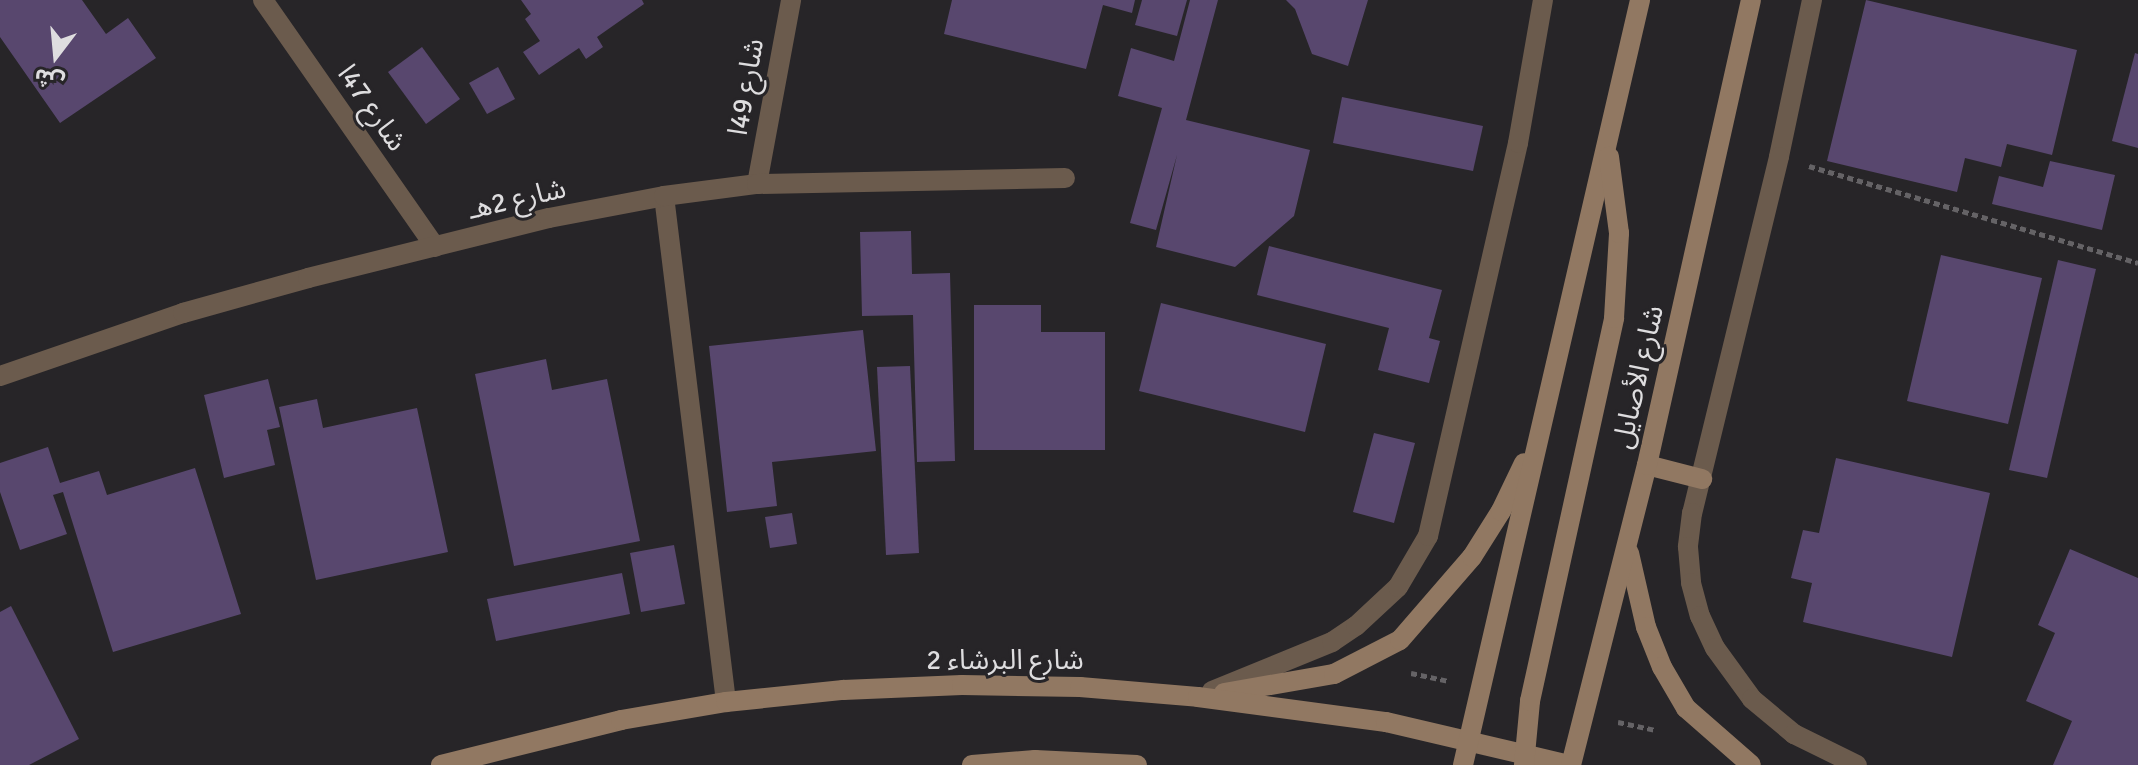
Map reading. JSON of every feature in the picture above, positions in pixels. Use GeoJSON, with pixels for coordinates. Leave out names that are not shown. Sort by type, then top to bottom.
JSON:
{"type":"FeatureCollection","features":[{"type":"Feature","properties":{"kind":"street","name":"شارع 47ا"},"geometry":{"type":"LineString","coordinates":[[263,0],[435,247]]}},
{"type":"Feature","properties":{"kind":"street","name":"شارع 49ا"},"geometry":{"type":"LineString","coordinates":[[757,184],[791,0]]}},
{"type":"Feature","properties":{"kind":"street"},"geometry":{"type":"LineString","coordinates":[[1198,697],[1332,642],[1356,626],[1398,587],[1428,536],[1518,143],[1543,0]]}},
{"type":"Feature","properties":{"kind":"street"},"geometry":{"type":"LineString","coordinates":[[1463,765],[1544,410],[1608,149],[1640,0]]}},
{"type":"Feature","properties":{"kind":"street","name":"شارع الأصايل"},"geometry":{"type":"LineString","coordinates":[[1570,765],[1647,465],[1751,0]]}},
{"type":"Feature","properties":{"kind":"street"},"geometry":{"type":"LineString","coordinates":[[1812,0],[1779,157],[1688,547],[1691,583],[1700,616],[1715,648],[1752,699],[1794,734],[1857,765]]}},
{"type":"Feature","properties":{"kind":"street"},"geometry":{"type":"LineString","coordinates":[[1524,760],[1530,701],[1614,318],[1619,233],[1608,149]]}},
{"type":"Feature","properties":{"kind":"street","name":"شارع 2هـ"},"geometry":{"type":"LineString","coordinates":[[0,376],[183,313],[549,218],[664,196],[757,184],[1065,178]]}},
{"type":"Feature","properties":{"kind":"street"},"geometry":{"type":"LineString","coordinates":[[664,196],[726,702]]}},
{"type":"Feature","properties":{"kind":"street"},"geometry":{"type":"LineString","coordinates":[[1198,697],[1334,674],[1400,640],[1472,557],[1501,511],[1544,410]]}},
{"type":"Feature","properties":{"kind":"street"},"geometry":{"type":"LineString","coordinates":[[1647,465],[1702,479]]}},
{"type":"Feature","properties":{"kind":"street"},"geometry":{"type":"LineString","coordinates":[[1628,545],[1642,614],[1662,667],[1686,708],[1751,765]]}},
{"type":"Feature","properties":{"kind":"street","name":"شارع البرشاء 2"},"geometry":{"type":"LineString","coordinates":[[441,765],[621,720],[726,702],[843,690],[962,685],[1080,687],[1198,697],[1386,722],[1469,741],[1524,760],[1570,765]]}},
{"type":"Feature","properties":{"kind":"street"},"geometry":{"type":"LineString","coordinates":[[1469,741],[1474,765]]}},
{"type":"Feature","properties":{"kind":"street"},"geometry":{"type":"LineString","coordinates":[[972,765],[1035,760],[1137,765]]}},
{"type":"Feature","properties":{"kind":"path"},"geometry":{"type":"LineString","coordinates":[[1779,157],[2138,263]]}},
{"type":"Feature","properties":{"kind":"building"},"geometry":{"type":"Polygon","coordinates":[[[0,0],[82,0],[106,34],[128,18],[156,58],[60,123],[0,37],[0,0]]]}},
{"type":"Feature","properties":{"kind":"building"},"geometry":{"type":"Polygon","coordinates":[[[521,0],[642,0],[644,4],[597,37],[603,47],[586,59],[579,48],[539,75],[523,52],[540,41],[525,19],[531,14],[521,0]]]}},
{"type":"Feature","properties":{"kind":"building"},"geometry":{"type":"Polygon","coordinates":[[[952,0],[1135,0],[1132,13],[1103,5],[1086,69],[944,34],[952,0]]]}},
{"type":"Feature","properties":{"kind":"building"},"geometry":{"type":"Polygon","coordinates":[[[1142,0],[1187,0],[1177,36],[1135,25],[1142,0]]]}},
{"type":"Feature","properties":{"kind":"building"},"geometry":{"type":"Polygon","coordinates":[[[1190,0],[1218,0],[1186,120],[1310,150],[1294,216],[1235,267],[1156,247],[1177,155],[1156,230],[1130,223],[1162,108],[1118,96],[1131,48],[1174,61],[1190,0]]]}},
{"type":"Feature","properties":{"kind":"building"},"geometry":{"type":"Polygon","coordinates":[[[1286,0],[1368,0],[1348,66],[1312,54],[1295,9],[1286,0]]]}},
{"type":"Feature","properties":{"kind":"building"},"geometry":{"type":"Polygon","coordinates":[[[1866,0],[2077,50],[2052,155],[2007,144],[2001,167],[1965,158],[1957,192],[1827,161],[1866,0]]]}},
{"type":"Feature","properties":{"kind":"building"},"geometry":{"type":"Polygon","coordinates":[[[422,47],[460,99],[426,124],[388,72],[422,47]]]}},
{"type":"Feature","properties":{"kind":"building"},"geometry":{"type":"Polygon","coordinates":[[[2135,53],[2138,54],[2138,148],[2112,141],[2135,53]]]}},
{"type":"Feature","properties":{"kind":"building"},"geometry":{"type":"Polygon","coordinates":[[[498,67],[515,99],[487,114],[469,83],[498,67]]]}},
{"type":"Feature","properties":{"kind":"building"},"geometry":{"type":"Polygon","coordinates":[[[1342,97],[1483,126],[1473,171],[1333,143],[1342,97]]]}},
{"type":"Feature","properties":{"kind":"building"},"geometry":{"type":"Polygon","coordinates":[[[2050,161],[2115,175],[2102,230],[1992,204],[1999,176],[2043,187],[2050,161]]]}},
{"type":"Feature","properties":{"kind":"building"},"geometry":{"type":"Polygon","coordinates":[[[911,231],[912,274],[950,273],[955,461],[917,462],[913,315],[862,316],[860,232],[911,231]]]}},
{"type":"Feature","properties":{"kind":"building"},"geometry":{"type":"Polygon","coordinates":[[[1269,246],[1442,290],[1429,338],[1440,341],[1429,383],[1378,370],[1389,328],[1257,295],[1269,246]]]}},
{"type":"Feature","properties":{"kind":"building"},"geometry":{"type":"Polygon","coordinates":[[[1941,255],[2042,278],[2008,424],[1907,401],[1941,255]]]}},
{"type":"Feature","properties":{"kind":"building"},"geometry":{"type":"Polygon","coordinates":[[[2058,260],[2096,269],[2047,478],[2009,470],[2058,260]]]}},
{"type":"Feature","properties":{"kind":"building"},"geometry":{"type":"Polygon","coordinates":[[[1161,303],[1326,344],[1305,432],[1139,391],[1161,303]]]}},
{"type":"Feature","properties":{"kind":"building"},"geometry":{"type":"Polygon","coordinates":[[[974,305],[1041,305],[1041,332],[1105,332],[1105,450],[974,450],[974,305]]]}},
{"type":"Feature","properties":{"kind":"building"},"geometry":{"type":"Polygon","coordinates":[[[863,330],[876,451],[772,462],[777,506],[727,512],[709,346],[863,330]]]}},
{"type":"Feature","properties":{"kind":"building"},"geometry":{"type":"Polygon","coordinates":[[[546,359],[552,390],[607,379],[640,541],[514,566],[475,374],[546,359]]]}},
{"type":"Feature","properties":{"kind":"building"},"geometry":{"type":"Polygon","coordinates":[[[910,366],[919,553],[886,555],[877,367],[910,366]]]}},
{"type":"Feature","properties":{"kind":"building"},"geometry":{"type":"Polygon","coordinates":[[[268,379],[280,427],[267,430],[275,465],[224,478],[204,395],[268,379]]]}},
{"type":"Feature","properties":{"kind":"building"},"geometry":{"type":"Polygon","coordinates":[[[317,399],[323,428],[417,408],[448,552],[316,580],[279,407],[317,399]]]}},
{"type":"Feature","properties":{"kind":"building"},"geometry":{"type":"Polygon","coordinates":[[[1374,433],[1415,443],[1394,523],[1353,512],[1374,433]]]}},
{"type":"Feature","properties":{"kind":"building"},"geometry":{"type":"Polygon","coordinates":[[[48,447],[60,483],[99,471],[107,495],[195,468],[241,614],[113,652],[63,492],[53,495],[67,534],[20,550],[0,492],[0,463],[48,447]]]}},
{"type":"Feature","properties":{"kind":"building"},"geometry":{"type":"Polygon","coordinates":[[[1836,458],[1990,493],[1952,657],[1803,622],[1812,583],[1791,578],[1803,530],[1819,533],[1836,458]]]}},
{"type":"Feature","properties":{"kind":"building"},"geometry":{"type":"Polygon","coordinates":[[[792,513],[797,544],[770,548],[765,517],[792,513]]]}},
{"type":"Feature","properties":{"kind":"building"},"geometry":{"type":"Polygon","coordinates":[[[674,545],[685,604],[641,612],[630,553],[674,545]]]}},
{"type":"Feature","properties":{"kind":"building"},"geometry":{"type":"Polygon","coordinates":[[[2070,549],[2138,578],[2138,765],[2053,765],[2072,721],[2026,701],[2055,633],[2038,625],[2070,549]]]}},
{"type":"Feature","properties":{"kind":"building"},"geometry":{"type":"Polygon","coordinates":[[[622,573],[630,614],[496,641],[487,599],[622,573]]]}},
{"type":"Feature","properties":{"kind":"building"},"geometry":{"type":"Polygon","coordinates":[[[11,606],[79,739],[29,765],[0,765],[0,612],[11,606]]]}}]}
